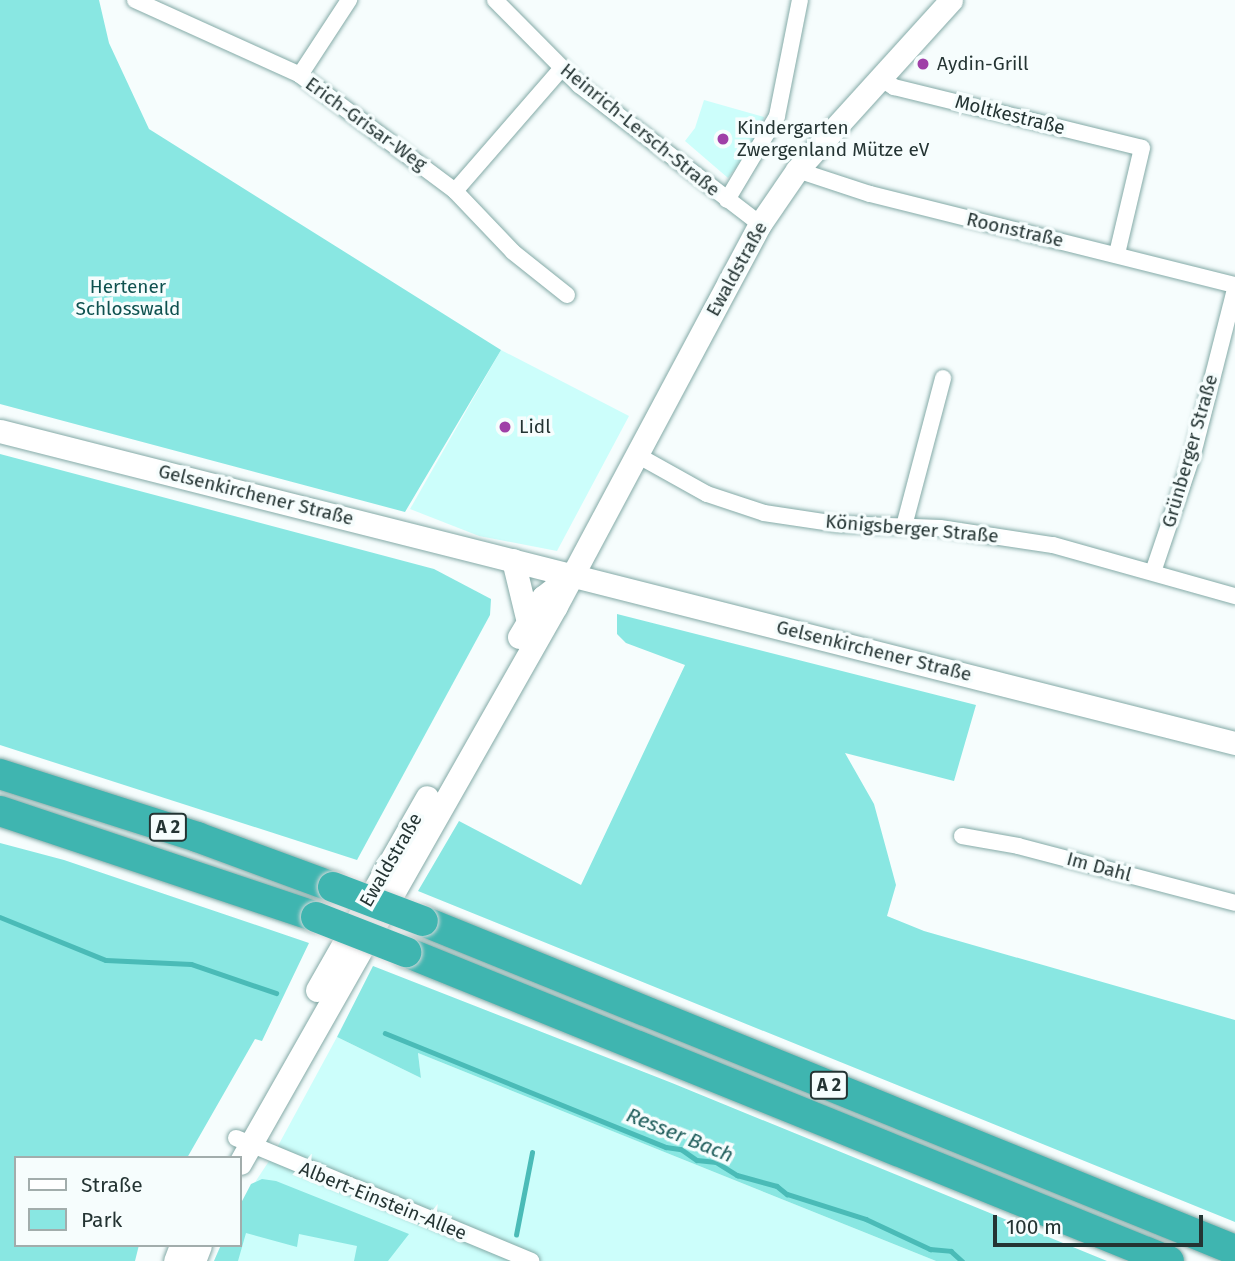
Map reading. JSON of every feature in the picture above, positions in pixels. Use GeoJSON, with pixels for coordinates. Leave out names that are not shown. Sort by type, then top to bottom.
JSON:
{"type":"FeatureCollection","features":[{"type":"Feature","properties":{"kind":"highway","name":"A 2"},"geometry":{"type":"LineString","coordinates":[[0,774],[197,836],[423,921],[1235,1250]]}},
{"type":"Feature","properties":{"kind":"highway","name":"A 2"},"geometry":{"type":"LineString","coordinates":[[0,811],[316,917],[1169,1261]]}},
{"type":"Feature","properties":{"kind":"main road","name":"Ewaldstraße"},"geometry":{"type":"LineString","coordinates":[[237,1151],[572,574],[760,224],[797,170],[951,0]]}},
{"type":"Feature","properties":{"kind":"main road","name":"Gelsenkirchener Straße"},"geometry":{"type":"LineString","coordinates":[[0,431],[1235,743]]}},
{"type":"Feature","properties":{"kind":"main road"},"geometry":{"type":"LineString","coordinates":[[513,560],[528,622]]}},
{"type":"Feature","properties":{"kind":"main road","name":"Ewaldstraße"},"geometry":{"type":"LineString","coordinates":[[237,1151],[384,869],[543,597],[572,574]]}},
{"type":"Feature","properties":{"kind":"street","name":"Erich-Grisar-Weg"},"geometry":{"type":"LineString","coordinates":[[135,0],[300,75],[455,191],[513,251],[567,295]]}},
{"type":"Feature","properties":{"kind":"street"},"geometry":{"type":"LineString","coordinates":[[300,75],[349,0]]}},
{"type":"Feature","properties":{"kind":"street","name":"Heinrich-Lersch-Straße"},"geometry":{"type":"LineString","coordinates":[[495,0],[561,69],[760,224]]}},
{"type":"Feature","properties":{"kind":"street"},"geometry":{"type":"LineString","coordinates":[[727,200],[777,116],[800,0]]}},
{"type":"Feature","properties":{"kind":"street"},"geometry":{"type":"LineString","coordinates":[[455,191],[561,69]]}},
{"type":"Feature","properties":{"kind":"street","name":"Moltkestraße"},"geometry":{"type":"LineString","coordinates":[[880,78],[894,87],[1142,148],[1117,254]]}},
{"type":"Feature","properties":{"kind":"street","name":"Roonstraße"},"geometry":{"type":"LineString","coordinates":[[797,170],[858,191],[1117,254],[1235,287]]}},
{"type":"Feature","properties":{"kind":"street","name":"Grünberger Straße"},"geometry":{"type":"LineString","coordinates":[[1153,572],[1193,454],[1235,287]]}},
{"type":"Feature","properties":{"kind":"street"},"geometry":{"type":"LineString","coordinates":[[904,526],[943,378]]}},
{"type":"Feature","properties":{"kind":"street","name":"Königsberger Straße"},"geometry":{"type":"LineString","coordinates":[[637,455],[690,486],[742,507],[838,524],[904,526],[1053,545],[1235,596]]}},
{"type":"Feature","properties":{"kind":"street","name":"Im Dahl"},"geometry":{"type":"LineString","coordinates":[[962,836],[1018,846],[1235,903]]}},
{"type":"Feature","properties":{"kind":"street","name":"Albert-Einstein-Allee"},"geometry":{"type":"LineString","coordinates":[[237,1151],[531,1261]]}},
{"type":"Feature","properties":{"kind":"shaded area","name":"Kindergarten Zwergenland Mütze eV"},"geometry":{"type":"Polygon","coordinates":[[[704,100],[764,117],[760,137],[728,178],[685,141],[695,128],[704,100]]]}},
{"type":"Feature","properties":{"kind":"shaded area"},"geometry":{"type":"Polygon","coordinates":[[[501,350],[629,416],[557,551],[479,536],[410,509],[501,350]]]}},
{"type":"Feature","properties":{"kind":"shaded area"},"geometry":{"type":"Polygon","coordinates":[[[337,1037],[421,1078],[418,1053],[936,1261],[214,1261],[220,1247],[242,1247],[242,1202],[273,1155],[337,1037]]]}},
{"type":"Feature","properties":{"kind":"green space","name":"Hertener Schlosswald"},"geometry":{"type":"Polygon","coordinates":[[[0,0],[99,0],[109,43],[149,129],[501,350],[405,512],[0,404],[0,0]]]}},
{"type":"Feature","properties":{"kind":"green space"},"geometry":{"type":"Polygon","coordinates":[[[0,454],[434,569],[491,599],[490,615],[357,860],[0,745],[0,454]]]}},
{"type":"Feature","properties":{"kind":"green space"},"geometry":{"type":"Polygon","coordinates":[[[617,614],[976,705],[954,781],[845,753],[874,804],[896,885],[887,916],[924,931],[1235,1020],[1235,1222],[418,891],[459,821],[581,885],[685,665],[626,643],[617,634],[617,614]]]}},
{"type":"Feature","properties":{"kind":"green space"},"geometry":{"type":"Polygon","coordinates":[[[0,843],[64,860],[309,943],[262,1041],[255,1039],[188,1156],[14,1156],[14,1247],[138,1247],[135,1261],[0,1261],[0,843]]]}},
{"type":"Feature","properties":{"kind":"green space"},"geometry":{"type":"Polygon","coordinates":[[[373,966],[672,1083],[1107,1261],[936,1261],[418,1053],[421,1078],[337,1037],[373,966]]]}},
{"type":"Feature","properties":{"kind":"green space"},"geometry":{"type":"Polygon","coordinates":[[[262,1179],[276,1181],[409,1234],[388,1261],[354,1261],[357,1246],[299,1234],[297,1247],[246,1233],[242,1247],[242,1201],[251,1184],[262,1179]]]}},
{"type":"Feature","properties":{"kind":"green space"},"geometry":{"type":"Polygon","coordinates":[[[220,1247],[242,1247],[238,1261],[214,1261],[220,1247]]]}},
{"type":"Feature","properties":{"kind":"waterway","name":"Resser Bach"},"geometry":{"type":"LineString","coordinates":[[0,917],[106,960],[191,964],[276,993]]}},
{"type":"Feature","properties":{"kind":"waterway","name":"Resser Bach"},"geometry":{"type":"LineString","coordinates":[[385,1033],[666,1147],[681,1149],[697,1160],[716,1162],[737,1175],[777,1186],[787,1194],[866,1219],[930,1249],[951,1251],[962,1261]]}},
{"type":"Feature","properties":{"kind":"waterway"},"geometry":{"type":"LineString","coordinates":[[516,1235],[532,1153]]}},
{"type":"Feature","properties":{"kind":"place","name":"Aydin-Grill"},"geometry":{"type":"Point","coordinates":[923,64]}},
{"type":"Feature","properties":{"kind":"place","name":"Kindergarten Zwergenland Mütze eV"},"geometry":{"type":"Point","coordinates":[723,139]}},
{"type":"Feature","properties":{"kind":"place","name":"Lidl"},"geometry":{"type":"Point","coordinates":[505,427]}}]}
